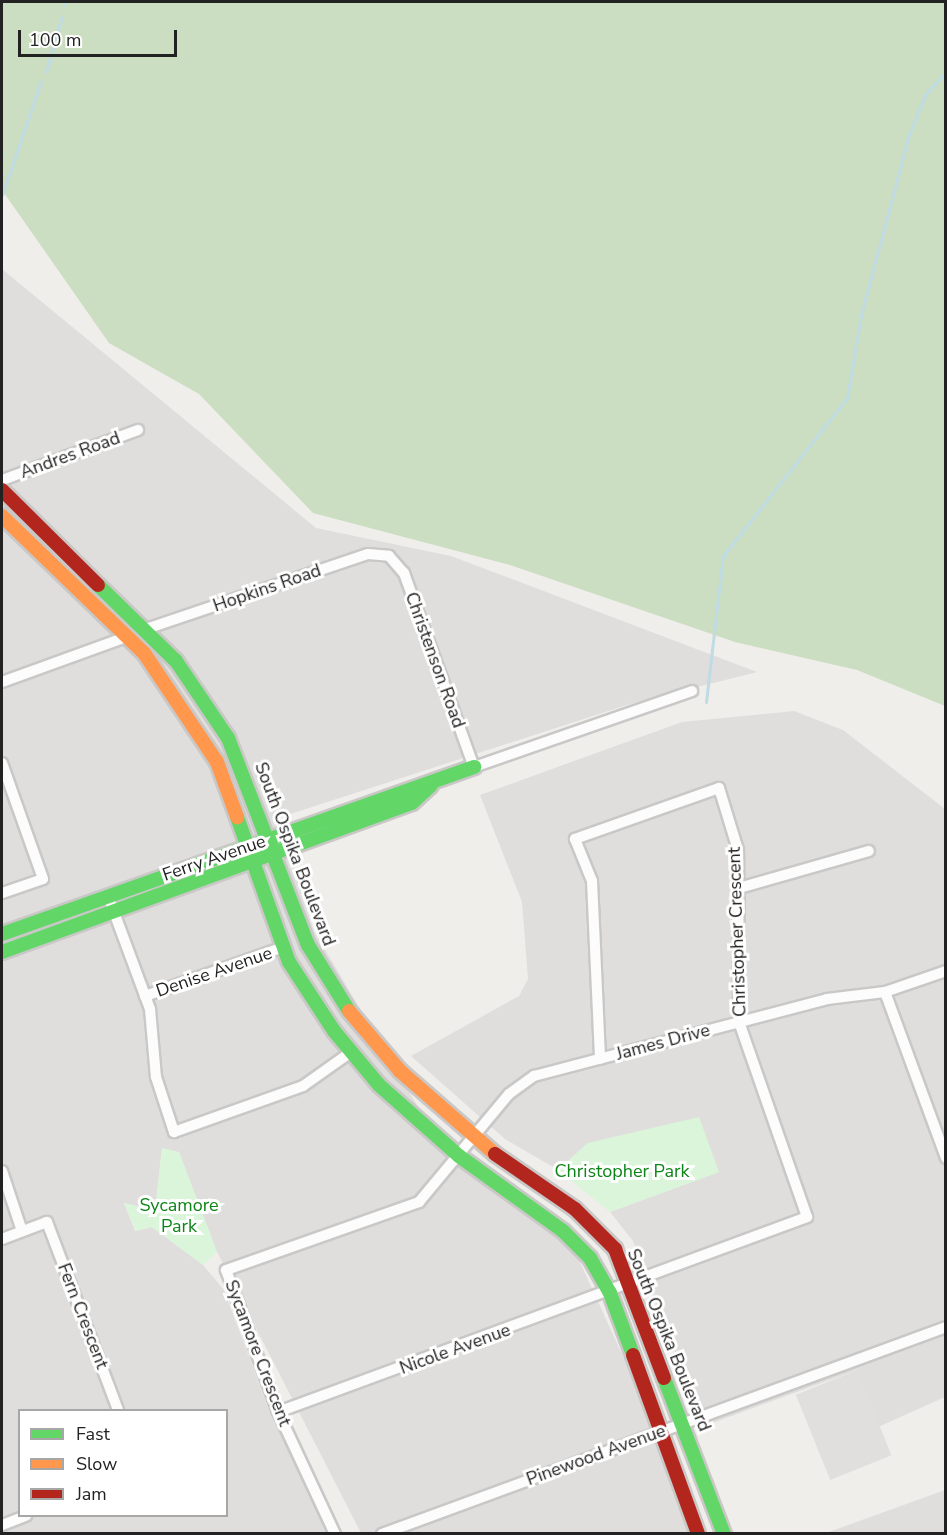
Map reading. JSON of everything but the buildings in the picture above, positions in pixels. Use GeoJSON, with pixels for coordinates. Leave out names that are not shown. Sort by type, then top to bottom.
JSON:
{"type":"FeatureCollection","features":[{"type":"Feature","properties":{"kind":"main road","name":"South Ospika Boulevard"},"geometry":{"type":"LineString","coordinates":[[2,490],[176,661],[234,747],[308,945],[350,1013],[400,1071],[473,1138],[575,1209],[615,1249],[632,1285],[723,1533]]}},
{"type":"Feature","properties":{"kind":"main road","name":"South Ospika Boulevard"},"geometry":{"type":"LineString","coordinates":[[2,516],[144,654],[217,762],[283,947],[351,1052],[379,1085],[459,1156],[563,1231],[590,1258],[610,1293],[698,1533]]}},
{"type":"Feature","properties":{"kind":"main road","name":"Ferry Avenue"},"geometry":{"type":"LineString","coordinates":[[2,934],[407,787],[431,785],[474,767]]}},
{"type":"Feature","properties":{"kind":"main road","name":"Ferry Avenue"},"geometry":{"type":"LineString","coordinates":[[2,952],[275,856],[412,803],[431,785]]}},
{"type":"Feature","properties":{"kind":"street","name":"Andres Road"},"geometry":{"type":"LineString","coordinates":[[2,480],[138,430]]}},
{"type":"Feature","properties":{"kind":"street","name":"Hopkins Road"},"geometry":{"type":"LineString","coordinates":[[146,629],[368,554],[389,556]]}},
{"type":"Feature","properties":{"kind":"street","name":"Christenson Road"},"geometry":{"type":"LineString","coordinates":[[389,556],[404,573],[474,767]]}},
{"type":"Feature","properties":{"kind":"street"},"geometry":{"type":"LineString","coordinates":[[2,682],[126,637]]}},
{"type":"Feature","properties":{"kind":"street","name":"Ferry Avenue"},"geometry":{"type":"LineString","coordinates":[[474,767],[692,691]]}},
{"type":"Feature","properties":{"kind":"street"},"geometry":{"type":"LineString","coordinates":[[2,763],[43,879],[2,893]]}},
{"type":"Feature","properties":{"kind":"street","name":"Christopher Crescent"},"geometry":{"type":"LineString","coordinates":[[600,1059],[592,881],[575,839],[719,788],[738,850],[740,1022],[807,1217],[632,1285]]}},
{"type":"Feature","properties":{"kind":"street"},"geometry":{"type":"LineString","coordinates":[[739,888],[869,851]]}},
{"type":"Feature","properties":{"kind":"street"},"geometry":{"type":"LineString","coordinates":[[108,896],[145,996],[156,1077],[174,1132],[303,1086],[351,1052]]}},
{"type":"Feature","properties":{"kind":"street","name":"Denise Avenue"},"geometry":{"type":"LineString","coordinates":[[145,996],[283,947]]}},
{"type":"Feature","properties":{"kind":"street","name":"James Drive"},"geometry":{"type":"LineString","coordinates":[[473,1138],[509,1094],[534,1076],[827,999],[885,992],[945,971]]}},
{"type":"Feature","properties":{"kind":"street"},"geometry":{"type":"LineString","coordinates":[[885,992],[945,1158]]}},
{"type":"Feature","properties":{"kind":"street","name":"Sycamore Crescent"},"geometry":{"type":"LineString","coordinates":[[335,1533],[278,1412],[226,1270],[419,1202],[473,1138]]}},
{"type":"Feature","properties":{"kind":"street"},"geometry":{"type":"LineString","coordinates":[[2,1171],[22,1231],[2,1239]]}},
{"type":"Feature","properties":{"kind":"street","name":"Fern Crescent"},"geometry":{"type":"LineString","coordinates":[[22,1231],[47,1222],[118,1409]]}},
{"type":"Feature","properties":{"kind":"street","name":"Nicole Avenue"},"geometry":{"type":"LineString","coordinates":[[278,1412],[632,1285]]}},
{"type":"Feature","properties":{"kind":"street","name":"Pinewood Avenue"},"geometry":{"type":"LineString","coordinates":[[382,1533],[945,1327]]}},
{"type":"Feature","properties":{"kind":"street"},"geometry":{"type":"LineString","coordinates":[[2,1525],[21,1517]]}},
{"type":"Feature","properties":{"kind":"shaded area"},"geometry":{"type":"Polygon","coordinates":[[[2,269],[316,528],[451,556],[757,672],[630,704],[278,818],[314,931],[427,1122],[562,1223],[655,1426],[693,1533],[361,1533],[217,1252],[179,1153],[162,1148],[155,1211],[124,1203],[135,1231],[152,1227],[203,1265],[224,1290],[272,1418],[311,1489],[326,1533],[2,1533],[2,269]]]}},
{"type":"Feature","properties":{"kind":"shaded area"},"geometry":{"type":"Polygon","coordinates":[[[794,711],[843,730],[945,809],[945,1397],[878,1427],[857,1370],[707,1425],[692,1404],[633,1241],[610,1212],[719,1172],[588,1143],[558,1170],[505,1139],[411,1056],[519,996],[528,979],[522,902],[480,795],[682,722],[794,711]]]}},
{"type":"Feature","properties":{"kind":"shaded area"},"geometry":{"type":"Polygon","coordinates":[[[857,1370],[891,1455],[830,1480],[796,1395],[857,1370]]]}},
{"type":"Feature","properties":{"kind":"shaded area"},"geometry":{"type":"Polygon","coordinates":[[[945,1490],[945,1533],[826,1533],[945,1490]]]}},
{"type":"Feature","properties":{"kind":"green space"},"geometry":{"type":"Polygon","coordinates":[[[2,2],[945,2],[945,706],[857,670],[735,642],[510,565],[313,513],[199,394],[109,343],[2,190],[2,2]]]}},
{"type":"Feature","properties":{"kind":"green space","name":"Christopher Park"},"geometry":{"type":"Polygon","coordinates":[[[699,1117],[719,1172],[610,1212],[558,1170],[588,1143],[699,1117]]]}},
{"type":"Feature","properties":{"kind":"green space","name":"Sycamore Park"},"geometry":{"type":"Polygon","coordinates":[[[162,1148],[179,1152],[217,1252],[203,1265],[152,1227],[136,1231],[124,1203],[155,1210],[162,1148]]]}},
{"type":"Feature","properties":{"kind":"waterway"},"geometry":{"type":"LineString","coordinates":[[46,72],[62,16]]}},
{"type":"Feature","properties":{"kind":"waterway"},"geometry":{"type":"LineString","coordinates":[[706,702],[723,556],[847,398],[861,315],[909,135],[925,95],[946,72]]}},
{"type":"Feature","properties":{"kind":"waterway"},"geometry":{"type":"LineString","coordinates":[[2,195],[41,81]]}},
{"type":"Feature","properties":{"kind":"traffic: fast"},"geometry":{"type":"LineString","coordinates":[[98,585],[176,661],[228,738],[308,945],[349,1011]]}},
{"type":"Feature","properties":{"kind":"traffic: fast"},"geometry":{"type":"LineString","coordinates":[[2,934],[474,767]]}},
{"type":"Feature","properties":{"kind":"traffic: fast"},"geometry":{"type":"LineString","coordinates":[[2,952],[412,803],[431,785]]}},
{"type":"Feature","properties":{"kind":"traffic: fast"},"geometry":{"type":"LineString","coordinates":[[237,817],[289,962],[334,1031],[379,1085],[459,1156],[563,1231],[590,1258],[610,1293],[633,1355]]}},
{"type":"Feature","properties":{"kind":"traffic: fast"},"geometry":{"type":"LineString","coordinates":[[664,1378],[724,1534]]}},
{"type":"Feature","properties":{"kind":"traffic: slow"},"geometry":{"type":"LineString","coordinates":[[2,516],[144,653],[217,762],[237,817]]}},
{"type":"Feature","properties":{"kind":"traffic: slow"},"geometry":{"type":"LineString","coordinates":[[349,1011],[400,1071],[495,1154]]}},
{"type":"Feature","properties":{"kind":"traffic: jam"},"geometry":{"type":"LineString","coordinates":[[2,490],[98,585]]}},
{"type":"Feature","properties":{"kind":"traffic: jam"},"geometry":{"type":"LineString","coordinates":[[495,1154],[575,1209],[615,1249],[664,1378]]}},
{"type":"Feature","properties":{"kind":"traffic: jam"},"geometry":{"type":"LineString","coordinates":[[633,1355],[698,1534]]}}]}
